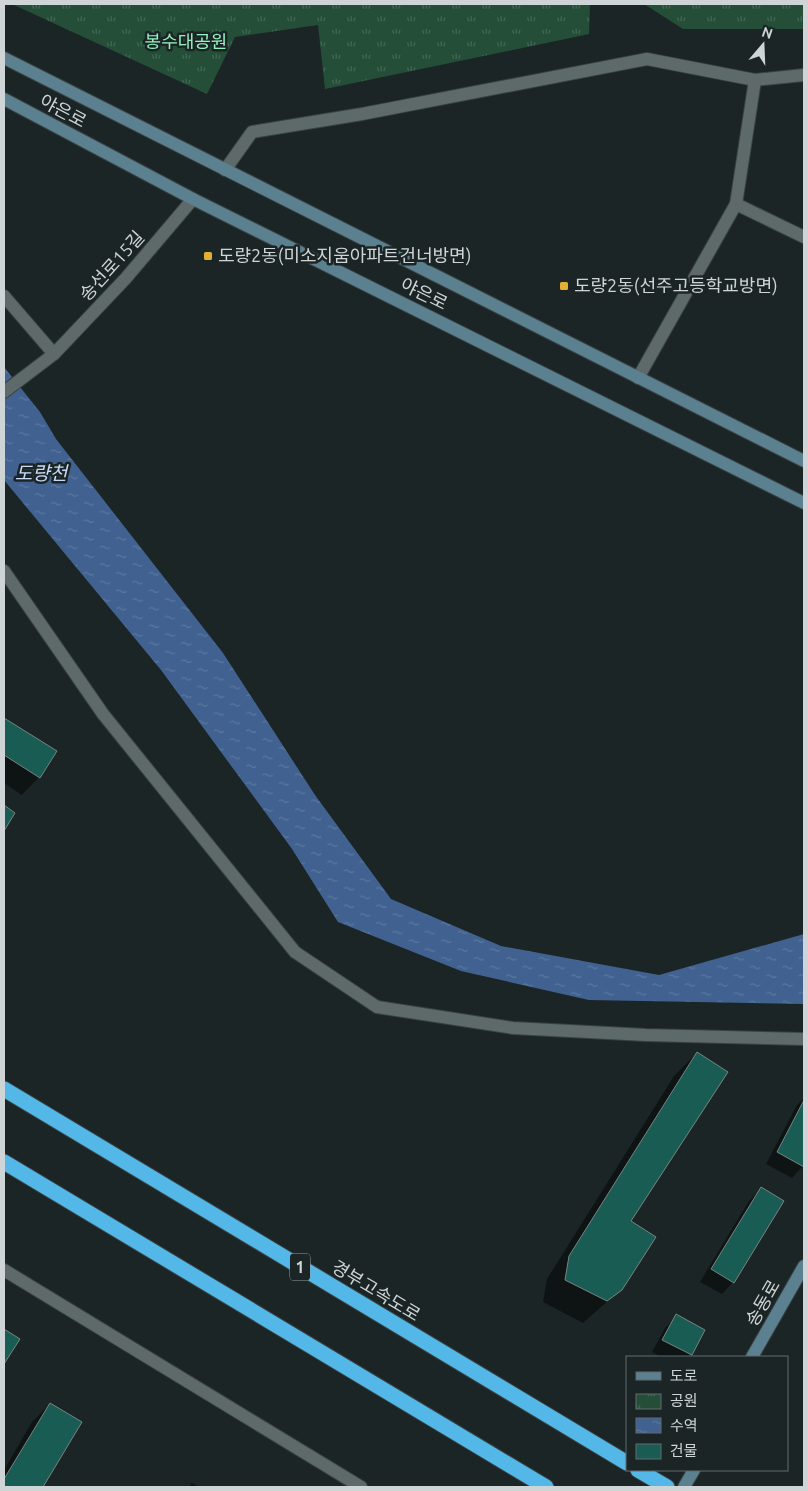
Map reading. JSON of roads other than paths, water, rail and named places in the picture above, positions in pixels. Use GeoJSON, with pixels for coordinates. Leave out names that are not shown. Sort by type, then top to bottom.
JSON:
{"type":"FeatureCollection","features":[{"type":"Feature","properties":{"kind":"highway","name":"경부고속도로"},"geometry":{"type":"LineString","coordinates":[[4,1089],[626,1462]]}},
{"type":"Feature","properties":{"kind":"highway"},"geometry":{"type":"LineString","coordinates":[[4,1162],[546,1487]]}},
{"type":"Feature","properties":{"kind":"highway"},"geometry":{"type":"LineString","coordinates":[[640,1471],[667,1487]]}},
{"type":"Feature","properties":{"kind":"street","name":"야은로"},"geometry":{"type":"LineString","coordinates":[[4,58],[804,461]]}},
{"type":"Feature","properties":{"kind":"street"},"geometry":{"type":"LineString","coordinates":[[224,170],[252,132],[362,114],[647,58],[755,80],[804,75]]}},
{"type":"Feature","properties":{"kind":"street"},"geometry":{"type":"LineString","coordinates":[[638,378],[736,204],[755,80]]}},
{"type":"Feature","properties":{"kind":"street","name":"야은로"},"geometry":{"type":"LineString","coordinates":[[4,100],[193,199],[804,503]]}},
{"type":"Feature","properties":{"kind":"street","name":"송선로15길"},"geometry":{"type":"LineString","coordinates":[[4,392],[54,354],[126,278],[193,199]]}},
{"type":"Feature","properties":{"kind":"street"},"geometry":{"type":"LineString","coordinates":[[736,204],[804,237]]}},
{"type":"Feature","properties":{"kind":"street"},"geometry":{"type":"LineString","coordinates":[[4,296],[54,354]]}},
{"type":"Feature","properties":{"kind":"street"},"geometry":{"type":"LineString","coordinates":[[4,571],[104,714],[295,952],[377,1007],[513,1028],[646,1035],[804,1038]]}},
{"type":"Feature","properties":{"kind":"street","name":"송동로"},"geometry":{"type":"LineString","coordinates":[[753,1356],[804,1266]]}},
{"type":"Feature","properties":{"kind":"street"},"geometry":{"type":"LineString","coordinates":[[4,1270],[361,1487]]}},
{"type":"Feature","properties":{"kind":"street"},"geometry":{"type":"LineString","coordinates":[[684,1487],[693,1471]]}},
{"type":"Feature","properties":{"kind":"water","name":"도량천"},"geometry":{"type":"Polygon","coordinates":[[[4,367],[40,412],[56,439],[223,653],[315,795],[391,899],[501,946],[659,975],[804,934],[804,1004],[589,1000],[461,971],[338,922],[292,849],[161,670],[4,480],[4,367]]]}},
{"type":"Feature","properties":{"kind":"place","name":"도량2동(미소지움아파트건너방면)"},"geometry":{"type":"Point","coordinates":[208,256]}},
{"type":"Feature","properties":{"kind":"place","name":"도량2동(선주고등학교방면)"},"geometry":{"type":"Point","coordinates":[564,286]}},
{"type":"Feature","properties":{"kind":"park label","name":"봉수대공원"},"geometry":{"type":"Point","coordinates":[186,42]}}]}
